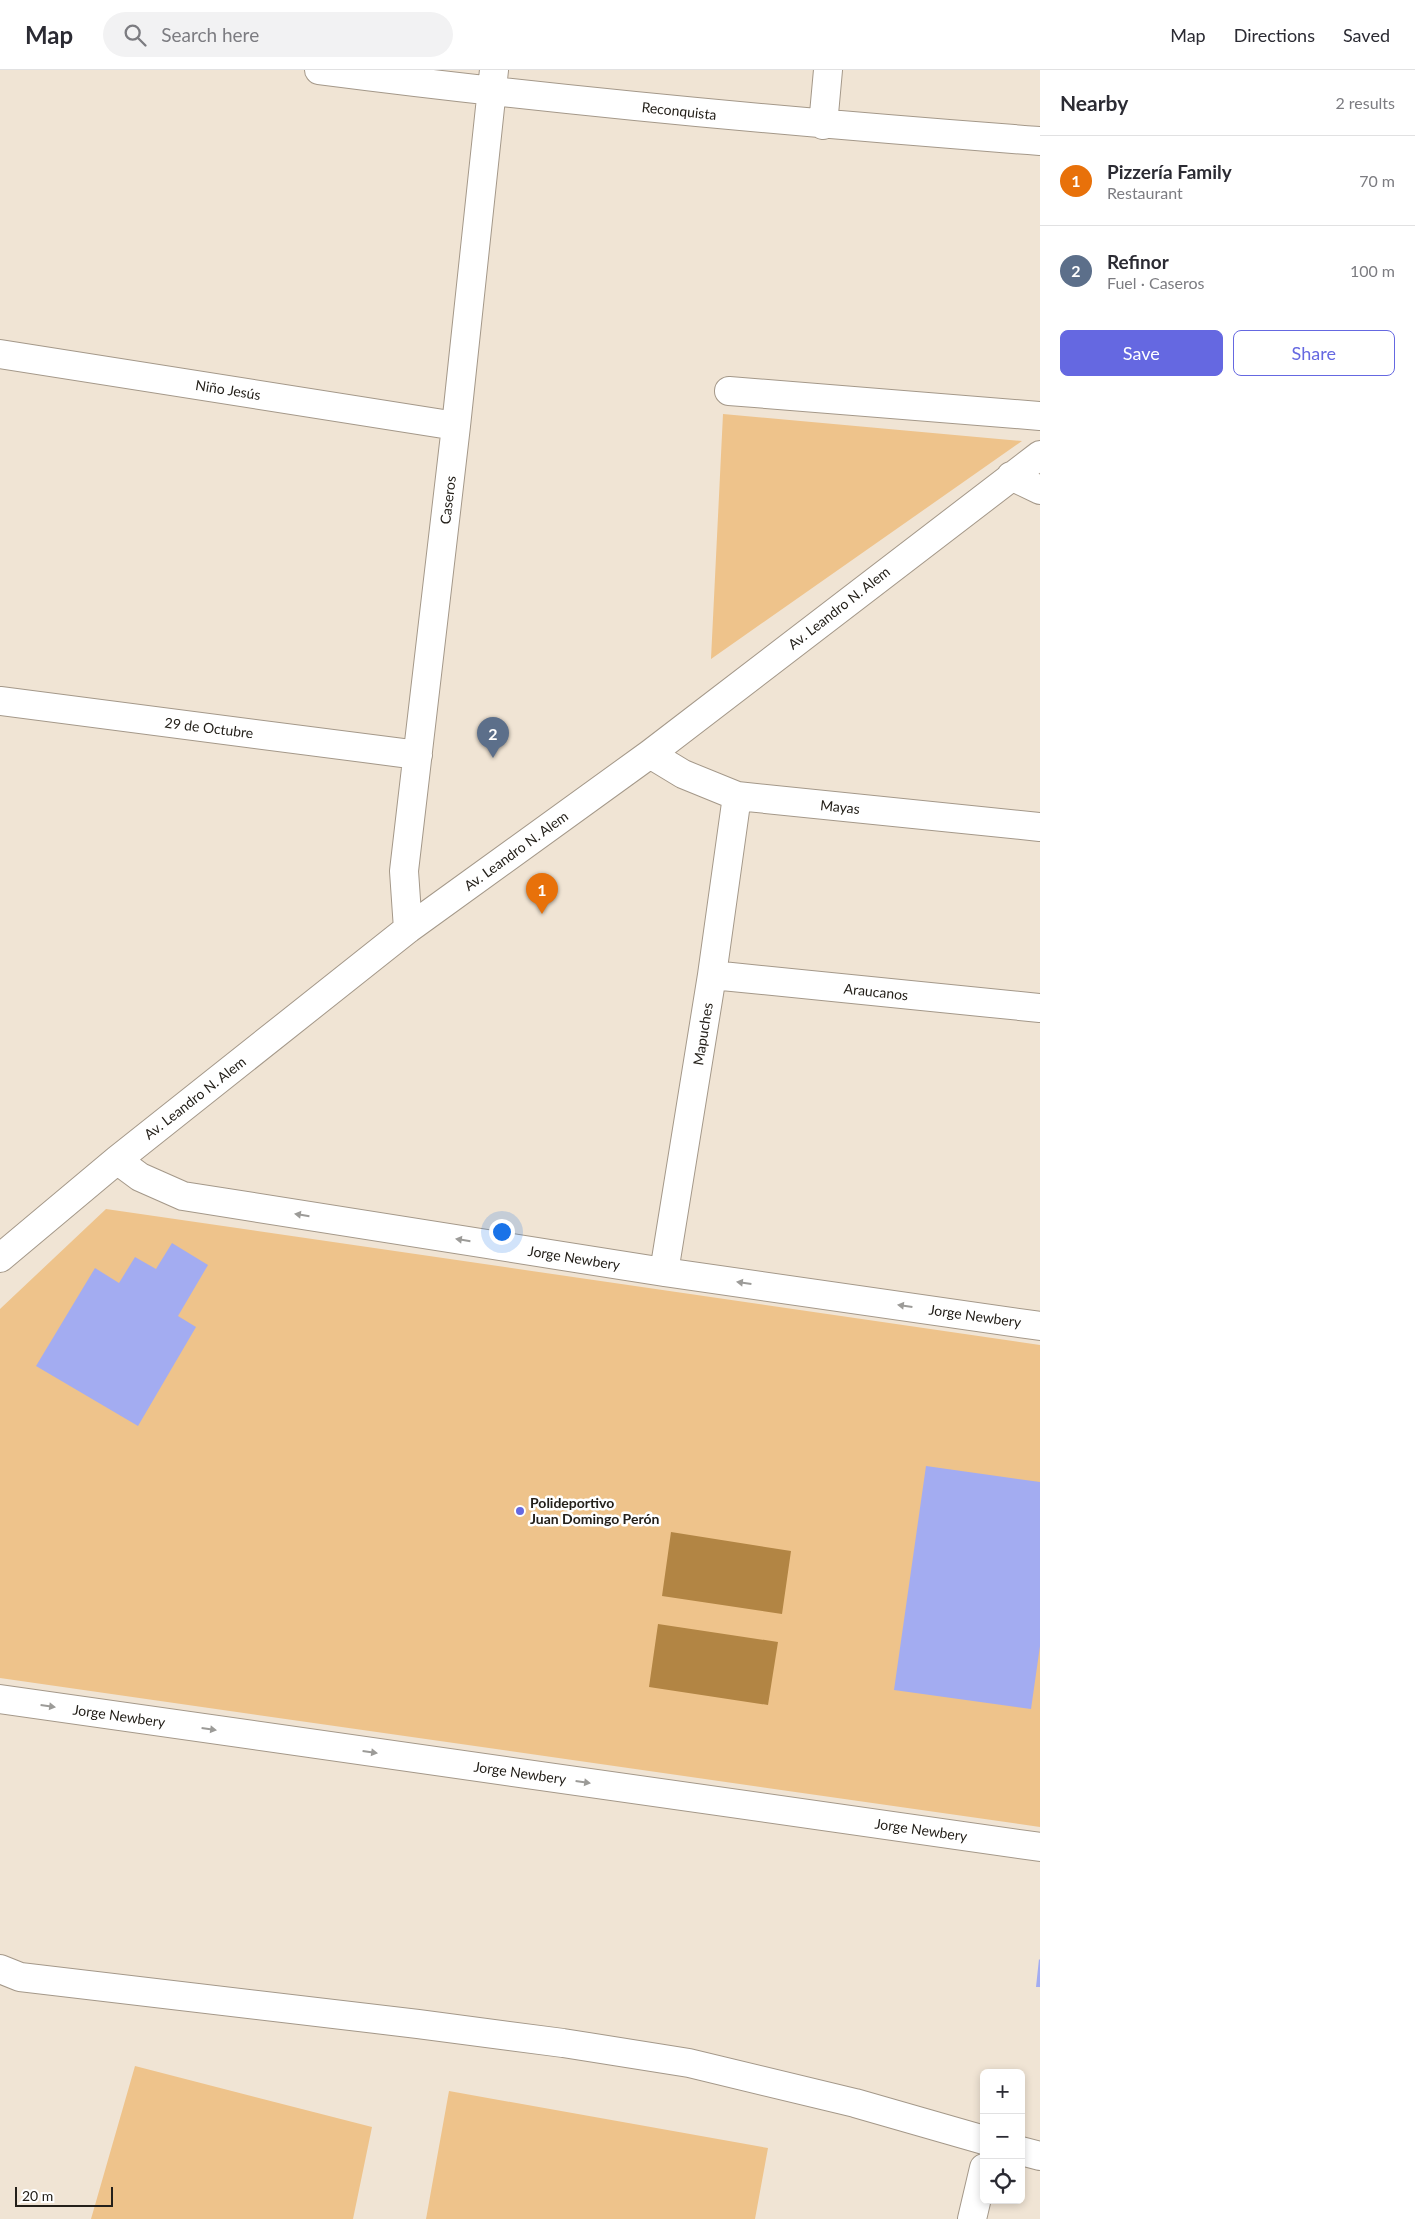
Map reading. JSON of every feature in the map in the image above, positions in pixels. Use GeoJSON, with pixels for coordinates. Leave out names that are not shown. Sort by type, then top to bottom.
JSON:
{"type":"FeatureCollection","features":[{"type":"Feature","properties":{"kind":"street","name":"Reconquista"},"geometry":{"type":"LineString","coordinates":[[320,70],[493,81],[823,124],[1040,141]]}},
{"type":"Feature","properties":{"kind":"street"},"geometry":{"type":"LineString","coordinates":[[823,124],[828,70]]}},
{"type":"Feature","properties":{"kind":"street","name":"Caseros"},"geometry":{"type":"LineString","coordinates":[[408,929],[404,872],[456,426],[493,81]]}},
{"type":"Feature","properties":{"kind":"street","name":"Niño Jesús"},"geometry":{"type":"LineString","coordinates":[[0,354],[456,426]]}},
{"type":"Feature","properties":{"kind":"street"},"geometry":{"type":"LineString","coordinates":[[729,391],[1040,416]]}},
{"type":"Feature","properties":{"kind":"street","name":"Av. Leandro N. Alem"},"geometry":{"type":"LineString","coordinates":[[0,1258],[118,1160],[408,929],[650,754],[1040,455]]}},
{"type":"Feature","properties":{"kind":"street"},"geometry":{"type":"LineString","coordinates":[[1011,476],[1040,490]]}},
{"type":"Feature","properties":{"kind":"street","name":"29 de Octubre"},"geometry":{"type":"LineString","coordinates":[[0,701],[418,756]]}},
{"type":"Feature","properties":{"kind":"street","name":"Mayas"},"geometry":{"type":"LineString","coordinates":[[650,754],[683,774],[737,796],[1040,827]]}},
{"type":"Feature","properties":{"kind":"street","name":"Mapuches"},"geometry":{"type":"LineString","coordinates":[[664,1272],[712,975],[737,796]]}},
{"type":"Feature","properties":{"kind":"street","name":"Araucanos"},"geometry":{"type":"LineString","coordinates":[[712,975],[1040,1008]]}},
{"type":"Feature","properties":{"kind":"street","name":"Jorge Newbery"},"geometry":{"type":"LineString","coordinates":[[118,1160],[140,1177],[183,1196],[664,1272],[1040,1326]]}},
{"type":"Feature","properties":{"kind":"street","name":"Jorge Newbery"},"geometry":{"type":"LineString","coordinates":[[0,1699],[1040,1847]]}},
{"type":"Feature","properties":{"kind":"street"},"geometry":{"type":"LineString","coordinates":[[0,1969],[20,1977],[418,2024],[562,2043],[689,2063],[855,2103],[980,2139]]}},
{"type":"Feature","properties":{"kind":"street"},"geometry":{"type":"LineString","coordinates":[[1025,2152],[1040,2156]]}},
{"type":"Feature","properties":{"kind":"street"},"geometry":{"type":"LineString","coordinates":[[972,2219],[980,2185]]}},
{"type":"Feature","properties":{"kind":"shaded area"},"geometry":{"type":"Polygon","coordinates":[[[723,414],[1022,441],[711,659],[723,414]]]}},
{"type":"Feature","properties":{"kind":"shaded area","name":"Polideportivo Juan Domingo Perón"},"geometry":{"type":"Polygon","coordinates":[[[106,1209],[1040,1345],[1040,1827],[0,1678],[0,1309],[106,1209]]]}},
{"type":"Feature","properties":{"kind":"shaded area"},"geometry":{"type":"Polygon","coordinates":[[[671,1532],[791,1551],[782,1614],[662,1596],[671,1532]]]}},
{"type":"Feature","properties":{"kind":"shaded area"},"geometry":{"type":"Polygon","coordinates":[[[658,1624],[778,1642],[768,1705],[649,1687],[658,1624]]]}},
{"type":"Feature","properties":{"kind":"shaded area"},"geometry":{"type":"Polygon","coordinates":[[[135,2066],[372,2127],[353,2219],[91,2219],[135,2066]]]}},
{"type":"Feature","properties":{"kind":"shaded area"},"geometry":{"type":"Polygon","coordinates":[[[449,2091],[768,2148],[755,2219],[426,2219],[449,2091]]]}},
{"type":"Feature","properties":{"kind":"building"},"geometry":{"type":"Polygon","coordinates":[[[172,1243],[208,1265],[178,1316],[196,1327],[138,1426],[36,1366],[95,1268],[119,1283],[135,1257],[156,1269],[172,1243]]]}},
{"type":"Feature","properties":{"kind":"building"},"geometry":{"type":"Polygon","coordinates":[[[926,1466],[1040,1482],[1040,1646],[1031,1709],[894,1690],[926,1466]]]}},
{"type":"Feature","properties":{"kind":"building"},"geometry":{"type":"Polygon","coordinates":[[[1039,1959],[1040,1987],[1036,1987],[1039,1959]]]}},
{"type":"Feature","properties":{"kind":"place","name":"Refinor"},"geometry":{"type":"Point","coordinates":[493,758]}},
{"type":"Feature","properties":{"kind":"place","name":"Pizzería Family"},"geometry":{"type":"Point","coordinates":[542,914]}},
{"type":"Feature","properties":{"kind":"place","name":"Polideportivo Juan Domingo Perón"},"geometry":{"type":"Point","coordinates":[520,1511]}}]}
